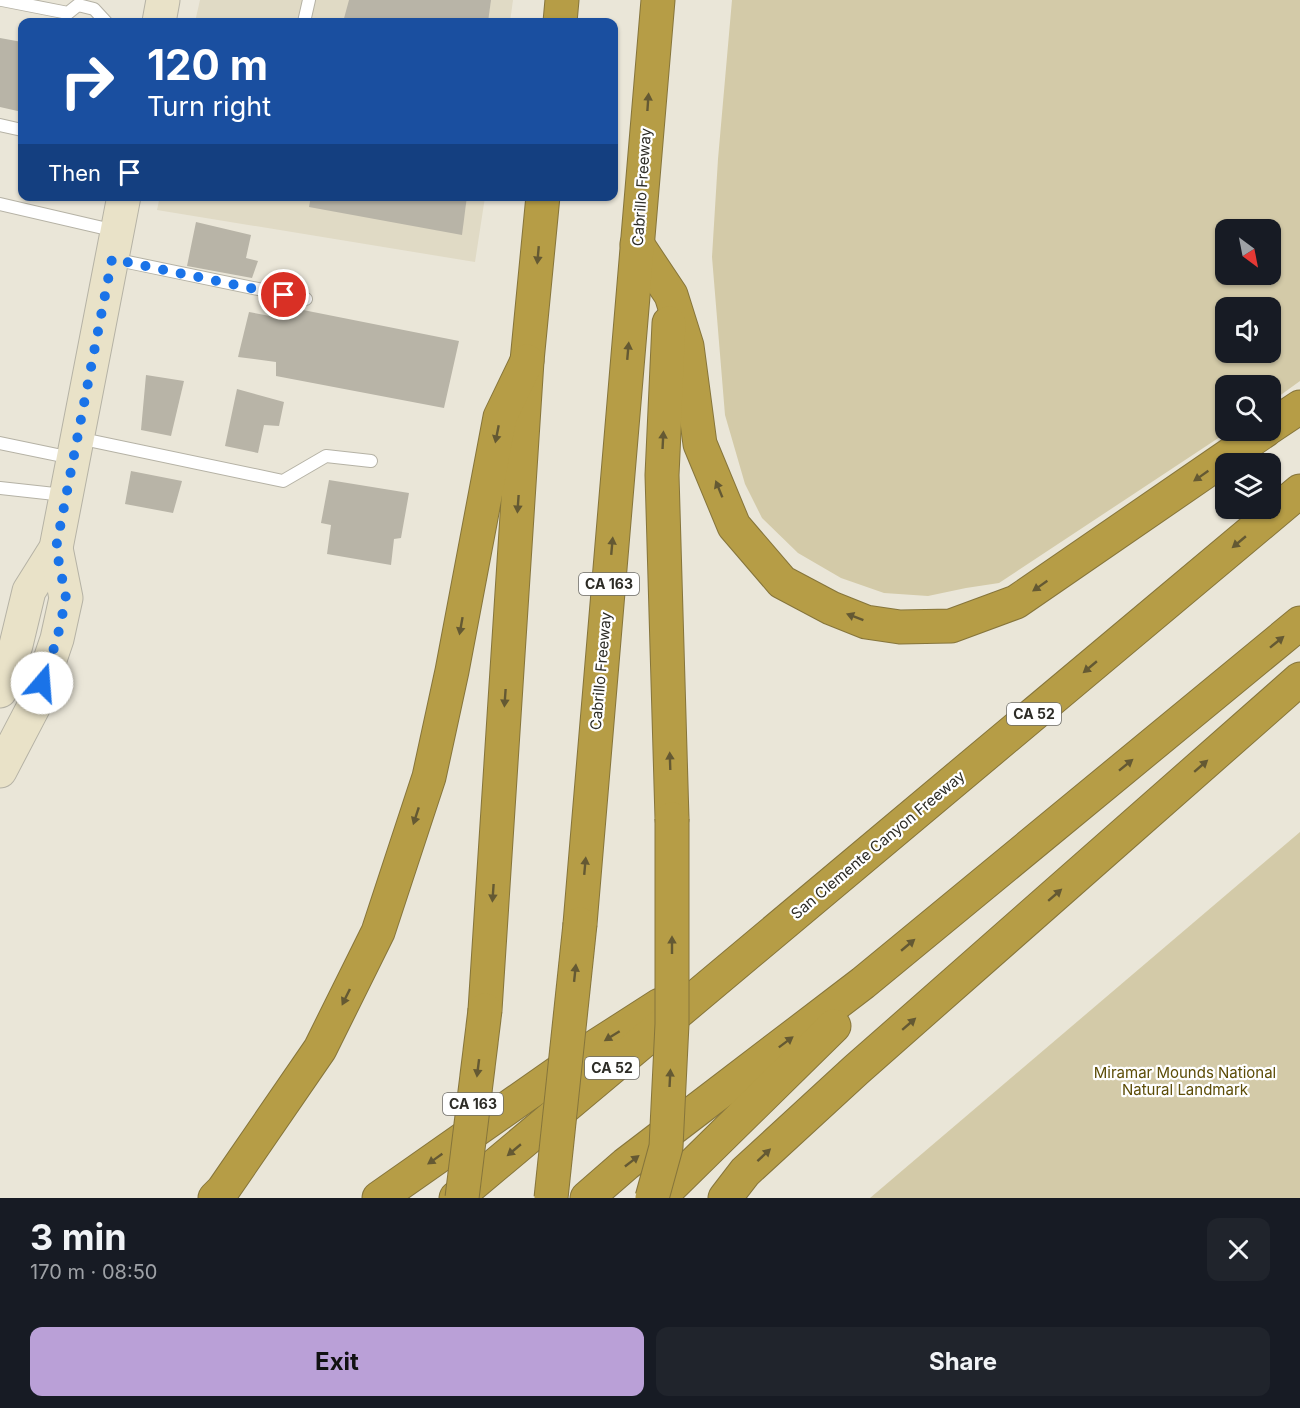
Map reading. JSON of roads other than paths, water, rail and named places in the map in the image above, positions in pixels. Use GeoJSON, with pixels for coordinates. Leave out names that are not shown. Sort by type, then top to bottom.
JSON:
{"type":"FeatureCollection","features":[{"type":"Feature","properties":{"kind":"highway"},"geometry":{"type":"LineString","coordinates":[[560,18],[562,0]]}},
{"type":"Feature","properties":{"kind":"highway","name":"Cabrillo Freeway"},"geometry":{"type":"LineString","coordinates":[[551,1198],[580,924],[658,0]]}},
{"type":"Feature","properties":{"kind":"highway","name":"CA 163"},"geometry":{"type":"LineString","coordinates":[[462,1198],[485,1010],[527,362],[543,201]]}},
{"type":"Feature","properties":{"kind":"highway"},"geometry":{"type":"LineString","coordinates":[[637,244],[671,295],[687,346],[700,444],[734,526],[782,582],[831,608],[866,621],[900,627],[951,626],[1016,602],[1250,441]]}},
{"type":"Feature","properties":{"kind":"highway"},"geometry":{"type":"LineString","coordinates":[[652,1198],[666,1147],[672,1024],[672,819],[662,475],[671,295]]}},
{"type":"Feature","properties":{"kind":"highway"},"geometry":{"type":"LineString","coordinates":[[219,1194],[320,1049],[378,932],[429,777],[452,671],[500,417],[527,362]]}},
{"type":"Feature","properties":{"kind":"highway"},"geometry":{"type":"LineString","coordinates":[[1281,420],[1300,407]]}},
{"type":"Feature","properties":{"kind":"highway","name":"San Clemente Canyon Freeway"},"geometry":{"type":"LineString","coordinates":[[456,1198],[1300,491]]}},
{"type":"Feature","properties":{"kind":"highway"},"geometry":{"type":"LineString","coordinates":[[587,1198],[626,1164],[864,983],[1300,623]]}},
{"type":"Feature","properties":{"kind":"highway"},"geometry":{"type":"LineString","coordinates":[[725,1198],[745,1172],[856,1070],[1300,679]]}},
{"type":"Feature","properties":{"kind":"highway"},"geometry":{"type":"LineString","coordinates":[[379,1198],[593,1048],[768,937]]}},
{"type":"Feature","properties":{"kind":"highway"},"geometry":{"type":"LineString","coordinates":[[659,1198],[829,1032],[864,983]]}},
{"type":"Feature","properties":{"kind":"main road"},"geometry":{"type":"LineString","coordinates":[[160,18],[163,0]]}},
{"type":"Feature","properties":{"kind":"main road"},"geometry":{"type":"LineString","coordinates":[[1,685],[16,645],[30,591],[56,548],[123,201]]}},
{"type":"Feature","properties":{"kind":"main road"},"geometry":{"type":"LineString","coordinates":[[0,771],[35,704],[57,639],[66,598],[56,548]]}},
{"type":"Feature","properties":{"kind":"lane"},"geometry":{"type":"LineString","coordinates":[[2,0],[70,18],[78,5],[94,9],[103,18]]}},
{"type":"Feature","properties":{"kind":"lane"},"geometry":{"type":"LineString","coordinates":[[305,18],[309,0]]}},
{"type":"Feature","properties":{"kind":"lane"},"geometry":{"type":"LineString","coordinates":[[0,125],[18,129]]}},
{"type":"Feature","properties":{"kind":"lane"},"geometry":{"type":"LineString","coordinates":[[0,204],[115,245],[306,299]]}},
{"type":"Feature","properties":{"kind":"lane"},"geometry":{"type":"LineString","coordinates":[[0,443],[75,448],[283,482],[326,456],[371,461]]}},
{"type":"Feature","properties":{"kind":"lane"},"geometry":{"type":"LineString","coordinates":[[0,488],[66,495]]}},
{"type":"Feature","properties":{"kind":"park label","name":"Miramar Mounds National Natural Landmark"},"geometry":{"type":"Point","coordinates":[1185,1082]}}]}
